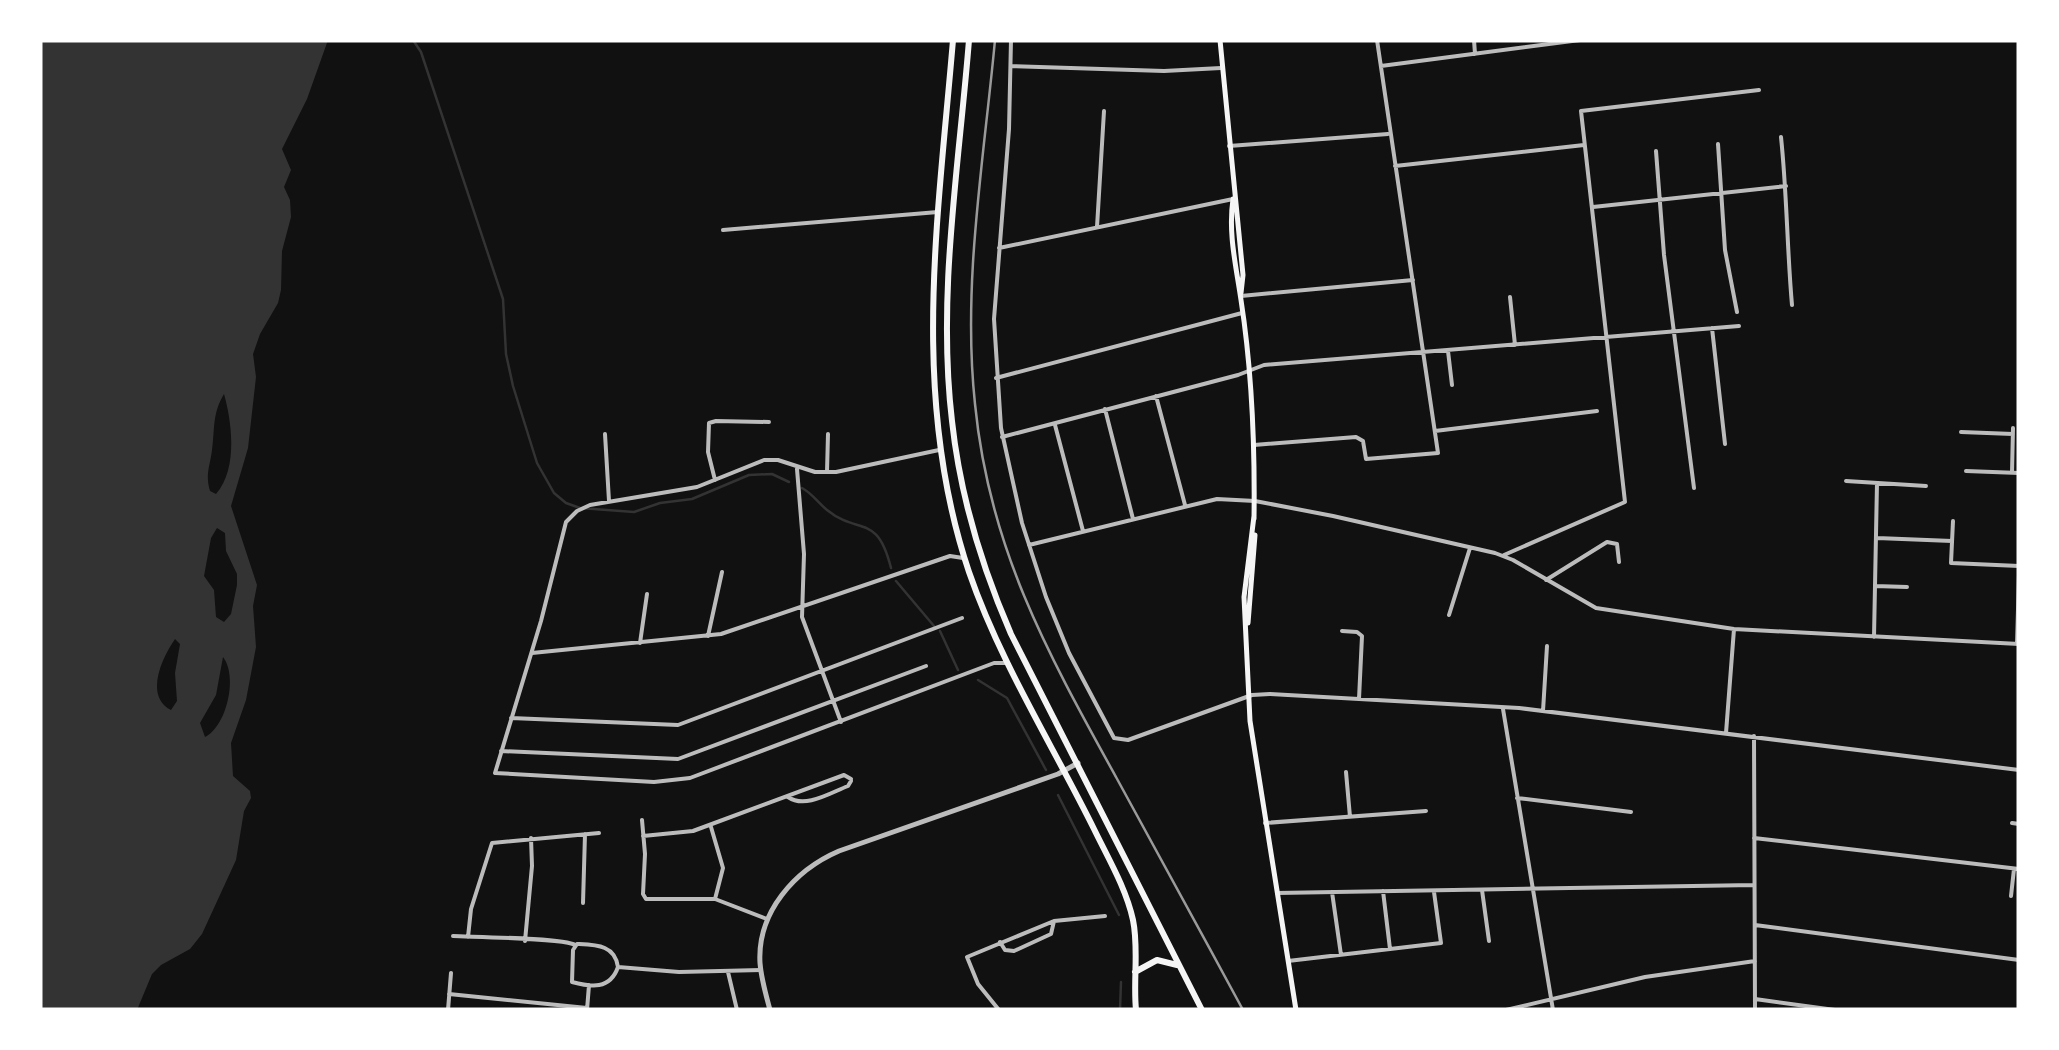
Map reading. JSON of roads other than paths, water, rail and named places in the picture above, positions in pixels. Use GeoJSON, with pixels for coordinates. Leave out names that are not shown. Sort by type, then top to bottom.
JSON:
{"type":"FeatureCollection","features":[{"type":"Feature","properties":{"kind":"main road"},"geometry":{"type":"LineString","coordinates":[[953,40],[931,332],[939,450],[965,559],[1007,663],[1065,770],[1130,908],[1135,941],[1136,1010]]}},
{"type":"Feature","properties":{"kind":"main road"},"geometry":{"type":"LineString","coordinates":[[970,40],[947,312],[953,433],[966,502],[985,569],[1018,648],[1202,1010]]}},
{"type":"Feature","properties":{"kind":"main road"},"geometry":{"type":"LineString","coordinates":[[1218,40],[1243,275],[1242,313],[1254,445],[1255,501],[1245,584],[1248,696],[1296,1010]]}},
{"type":"Feature","properties":{"kind":"main road"},"geometry":{"type":"LineString","coordinates":[[939,450],[953,433]]}},
{"type":"Feature","properties":{"kind":"main road"},"geometry":{"type":"LineString","coordinates":[[965,559],[972,559],[985,569]]}},
{"type":"Feature","properties":{"kind":"main road"},"geometry":{"type":"LineString","coordinates":[[1135,972],[1157,960],[1178,966]]}},
{"type":"Feature","properties":{"kind":"street"},"geometry":{"type":"LineString","coordinates":[[1011,40],[1010,129],[994,319],[1002,437],[1029,545],[1069,654],[1110,734],[1118,740],[1128,740],[1248,696],[1264,694],[1543,711],[2019,770]]}},
{"type":"Feature","properties":{"kind":"street"},"geometry":{"type":"LineString","coordinates":[[1254,445],[1356,437],[1363,441],[1366,459],[1438,454],[1377,40]]}},
{"type":"Feature","properties":{"kind":"street"},"geometry":{"type":"LineString","coordinates":[[1474,40],[1475,54]]}},
{"type":"Feature","properties":{"kind":"street"},"geometry":{"type":"LineString","coordinates":[[1381,66],[1580,40]]}},
{"type":"Feature","properties":{"kind":"street"},"geometry":{"type":"LineString","coordinates":[[1011,66],[1144,71],[1221,68]]}},
{"type":"Feature","properties":{"kind":"street"},"geometry":{"type":"LineString","coordinates":[[1504,556],[1625,502],[1580,115],[1585,108],[1758,90]]}},
{"type":"Feature","properties":{"kind":"street"},"geometry":{"type":"LineString","coordinates":[[1097,227],[1104,111]]}},
{"type":"Feature","properties":{"kind":"street"},"geometry":{"type":"LineString","coordinates":[[1228,146],[1390,134]]}},
{"type":"Feature","properties":{"kind":"street"},"geometry":{"type":"LineString","coordinates":[[1781,138],[1792,305]]}},
{"type":"Feature","properties":{"kind":"street"},"geometry":{"type":"LineString","coordinates":[[1718,144],[1725,250],[1737,312]]}},
{"type":"Feature","properties":{"kind":"street"},"geometry":{"type":"LineString","coordinates":[[1395,166],[1586,145]]}},
{"type":"Feature","properties":{"kind":"street"},"geometry":{"type":"LineString","coordinates":[[1656,151],[1664,255],[1694,488]]}},
{"type":"Feature","properties":{"kind":"street"},"geometry":{"type":"LineString","coordinates":[[1592,206],[1786,186]]}},
{"type":"Feature","properties":{"kind":"street"},"geometry":{"type":"LineString","coordinates":[[998,248],[1234,198]]}},
{"type":"Feature","properties":{"kind":"street"},"geometry":{"type":"LineString","coordinates":[[724,230],[938,212]]}},
{"type":"Feature","properties":{"kind":"street"},"geometry":{"type":"LineString","coordinates":[[1241,296],[1413,280]]}},
{"type":"Feature","properties":{"kind":"street"},"geometry":{"type":"LineString","coordinates":[[1510,296],[1515,345]]}},
{"type":"Feature","properties":{"kind":"street"},"geometry":{"type":"LineString","coordinates":[[996,378],[1242,313]]}},
{"type":"Feature","properties":{"kind":"street"},"geometry":{"type":"LineString","coordinates":[[1002,437],[1264,365],[1739,326]]}},
{"type":"Feature","properties":{"kind":"street"},"geometry":{"type":"LineString","coordinates":[[1712,328],[1725,444]]}},
{"type":"Feature","properties":{"kind":"street"},"geometry":{"type":"LineString","coordinates":[[1448,350],[1452,385]]}},
{"type":"Feature","properties":{"kind":"street"},"geometry":{"type":"LineString","coordinates":[[1156,396],[1186,505]]}},
{"type":"Feature","properties":{"kind":"street"},"geometry":{"type":"LineString","coordinates":[[1106,409],[1133,519]]}},
{"type":"Feature","properties":{"kind":"street"},"geometry":{"type":"LineString","coordinates":[[1435,431],[1597,410]]}},
{"type":"Feature","properties":{"kind":"street"},"geometry":{"type":"LineString","coordinates":[[715,480],[708,452],[709,423],[769,422]]}},
{"type":"Feature","properties":{"kind":"street"},"geometry":{"type":"LineString","coordinates":[[1054,422],[1083,531]]}},
{"type":"Feature","properties":{"kind":"street"},"geometry":{"type":"LineString","coordinates":[[1961,432],[2013,431],[2016,473],[1966,472]]}},
{"type":"Feature","properties":{"kind":"street"},"geometry":{"type":"LineString","coordinates":[[605,434],[609,502]]}},
{"type":"Feature","properties":{"kind":"street"},"geometry":{"type":"LineString","coordinates":[[827,472],[828,434]]}},
{"type":"Feature","properties":{"kind":"street"},"geometry":{"type":"LineString","coordinates":[[939,450],[904,460],[827,472],[764,460],[690,489],[596,503],[576,510],[566,522],[495,773],[677,780],[703,775],[994,663],[1007,663]]}},
{"type":"Feature","properties":{"kind":"street"},"geometry":{"type":"LineString","coordinates":[[798,468],[804,554],[801,608],[806,634],[840,722]]}},
{"type":"Feature","properties":{"kind":"street"},"geometry":{"type":"LineString","coordinates":[[1846,482],[1926,486]]}},
{"type":"Feature","properties":{"kind":"street"},"geometry":{"type":"LineString","coordinates":[[1874,637],[1878,483]]}},
{"type":"Feature","properties":{"kind":"street"},"geometry":{"type":"LineString","coordinates":[[1029,545],[1209,499],[1255,501],[1504,556],[1596,608],[1734,629],[2018,644],[2019,574]]}},
{"type":"Feature","properties":{"kind":"street"},"geometry":{"type":"LineString","coordinates":[[1953,521],[1952,562],[2019,566]]}},
{"type":"Feature","properties":{"kind":"street"},"geometry":{"type":"LineString","coordinates":[[1876,538],[1952,541]]}},
{"type":"Feature","properties":{"kind":"street"},"geometry":{"type":"LineString","coordinates":[[1546,580],[1607,542],[1617,544],[1619,562]]}},
{"type":"Feature","properties":{"kind":"street"},"geometry":{"type":"LineString","coordinates":[[1449,615],[1470,547]]}},
{"type":"Feature","properties":{"kind":"street"},"geometry":{"type":"LineString","coordinates":[[532,653],[708,636],[950,556],[965,559]]}},
{"type":"Feature","properties":{"kind":"street"},"geometry":{"type":"LineString","coordinates":[[708,636],[722,572]]}},
{"type":"Feature","properties":{"kind":"street"},"geometry":{"type":"LineString","coordinates":[[1875,586],[1907,588]]}},
{"type":"Feature","properties":{"kind":"street"},"geometry":{"type":"LineString","coordinates":[[640,643],[647,594]]}},
{"type":"Feature","properties":{"kind":"street"},"geometry":{"type":"LineString","coordinates":[[510,718],[678,725],[962,618]]}},
{"type":"Feature","properties":{"kind":"street"},"geometry":{"type":"LineString","coordinates":[[1726,733],[1734,629]]}},
{"type":"Feature","properties":{"kind":"street"},"geometry":{"type":"LineString","coordinates":[[1342,631],[1362,636],[1359,699]]}},
{"type":"Feature","properties":{"kind":"street"},"geometry":{"type":"LineString","coordinates":[[1543,711],[1547,646]]}},
{"type":"Feature","properties":{"kind":"street"},"geometry":{"type":"LineString","coordinates":[[501,751],[678,759],[926,666]]}},
{"type":"Feature","properties":{"kind":"street"},"geometry":{"type":"LineString","coordinates":[[1503,707],[1553,1010]]}},
{"type":"Feature","properties":{"kind":"street"},"geometry":{"type":"LineString","coordinates":[[1754,736],[1755,1010]]}},
{"type":"Feature","properties":{"kind":"street"},"geometry":{"type":"LineString","coordinates":[[770,1010],[760,970],[760,950],[768,920],[788,887],[822,859],[1078,764]]}},
{"type":"Feature","properties":{"kind":"street"},"geometry":{"type":"LineString","coordinates":[[1346,772],[1350,816]]}},
{"type":"Feature","properties":{"kind":"street"},"geometry":{"type":"LineString","coordinates":[[643,836],[693,831],[844,775],[850,778],[848,786],[803,803],[788,797]]}},
{"type":"Feature","properties":{"kind":"street"},"geometry":{"type":"LineString","coordinates":[[1517,798],[1632,812]]}},
{"type":"Feature","properties":{"kind":"street"},"geometry":{"type":"LineString","coordinates":[[1265,823],[1426,811]]}},
{"type":"Feature","properties":{"kind":"street"},"geometry":{"type":"LineString","coordinates":[[642,820],[644,897],[715,899],[768,920]]}},
{"type":"Feature","properties":{"kind":"street"},"geometry":{"type":"LineString","coordinates":[[710,825],[723,868],[715,899]]}},
{"type":"Feature","properties":{"kind":"street"},"geometry":{"type":"LineString","coordinates":[[468,937],[471,909],[490,845],[497,840],[599,833]]}},
{"type":"Feature","properties":{"kind":"street"},"geometry":{"type":"LineString","coordinates":[[584,903],[585,834]]}},
{"type":"Feature","properties":{"kind":"street"},"geometry":{"type":"LineString","coordinates":[[525,942],[532,838]]}},
{"type":"Feature","properties":{"kind":"street"},"geometry":{"type":"LineString","coordinates":[[1754,838],[2016,869],[2012,896]]}},
{"type":"Feature","properties":{"kind":"street"},"geometry":{"type":"LineString","coordinates":[[1277,893],[1754,885]]}},
{"type":"Feature","properties":{"kind":"street"},"geometry":{"type":"LineString","coordinates":[[1288,961],[1441,943],[1434,890]]}},
{"type":"Feature","properties":{"kind":"street"},"geometry":{"type":"LineString","coordinates":[[1482,890],[1490,941]]}},
{"type":"Feature","properties":{"kind":"street"},"geometry":{"type":"LineString","coordinates":[[1332,892],[1341,955]]}},
{"type":"Feature","properties":{"kind":"street"},"geometry":{"type":"LineString","coordinates":[[1382,892],[1390,949]]}},
{"type":"Feature","properties":{"kind":"street"},"geometry":{"type":"LineString","coordinates":[[1000,1009],[978,984],[967,956],[1054,921],[1104,916]]}},
{"type":"Feature","properties":{"kind":"street"},"geometry":{"type":"LineString","coordinates":[[1000,942],[1005,950],[1014,950],[1050,934],[1054,921]]}},
{"type":"Feature","properties":{"kind":"street"},"geometry":{"type":"LineString","coordinates":[[1754,925],[2019,960]]}},
{"type":"Feature","properties":{"kind":"street"},"geometry":{"type":"LineString","coordinates":[[453,936],[525,942],[561,940],[607,948],[614,954],[618,967]]}},
{"type":"Feature","properties":{"kind":"street"},"geometry":{"type":"LineString","coordinates":[[575,945],[570,981],[606,984],[618,967]]}},
{"type":"Feature","properties":{"kind":"street"},"geometry":{"type":"LineString","coordinates":[[1506,1010],[1645,977],[1755,961]]}},
{"type":"Feature","properties":{"kind":"street"},"geometry":{"type":"LineString","coordinates":[[618,967],[679,972],[760,970]]}},
{"type":"Feature","properties":{"kind":"street"},"geometry":{"type":"LineString","coordinates":[[728,972],[737,1010]]}},
{"type":"Feature","properties":{"kind":"street"},"geometry":{"type":"LineString","coordinates":[[448,1010],[451,973]]}},
{"type":"Feature","properties":{"kind":"street"},"geometry":{"type":"LineString","coordinates":[[449,994],[587,1009],[589,985]]}},
{"type":"Feature","properties":{"kind":"street"},"geometry":{"type":"LineString","coordinates":[[1755,1000],[1836,1010]]}},
{"type":"Feature","properties":{"kind":"waterway"},"geometry":{"type":"LineString","coordinates":[[413,40],[421,52],[503,299],[506,354],[513,386],[537,463],[554,493],[580,508],[634,512],[660,503],[692,499],[749,475],[772,474],[789,482]]}},
{"type":"Feature","properties":{"kind":"waterway"},"geometry":{"type":"LineString","coordinates":[[802,488],[838,518],[873,532],[886,550],[891,568]]}},
{"type":"Feature","properties":{"kind":"waterway"},"geometry":{"type":"LineString","coordinates":[[896,581],[934,626]]}},
{"type":"Feature","properties":{"kind":"waterway"},"geometry":{"type":"LineString","coordinates":[[940,631],[958,670]]}},
{"type":"Feature","properties":{"kind":"waterway"},"geometry":{"type":"LineString","coordinates":[[978,680],[1007,698],[1046,770]]}},
{"type":"Feature","properties":{"kind":"waterway"},"geometry":{"type":"LineString","coordinates":[[1058,795],[1119,915]]}},
{"type":"Feature","properties":{"kind":"waterway"},"geometry":{"type":"LineString","coordinates":[[1120,1010],[1121,982]]}},
{"type":"Feature","properties":{"kind":"railway"},"geometry":{"type":"LineString","coordinates":[[995,40],[971,313],[975,404],[993,505],[1025,598],[1045,642],[1243,1010]]}}]}
